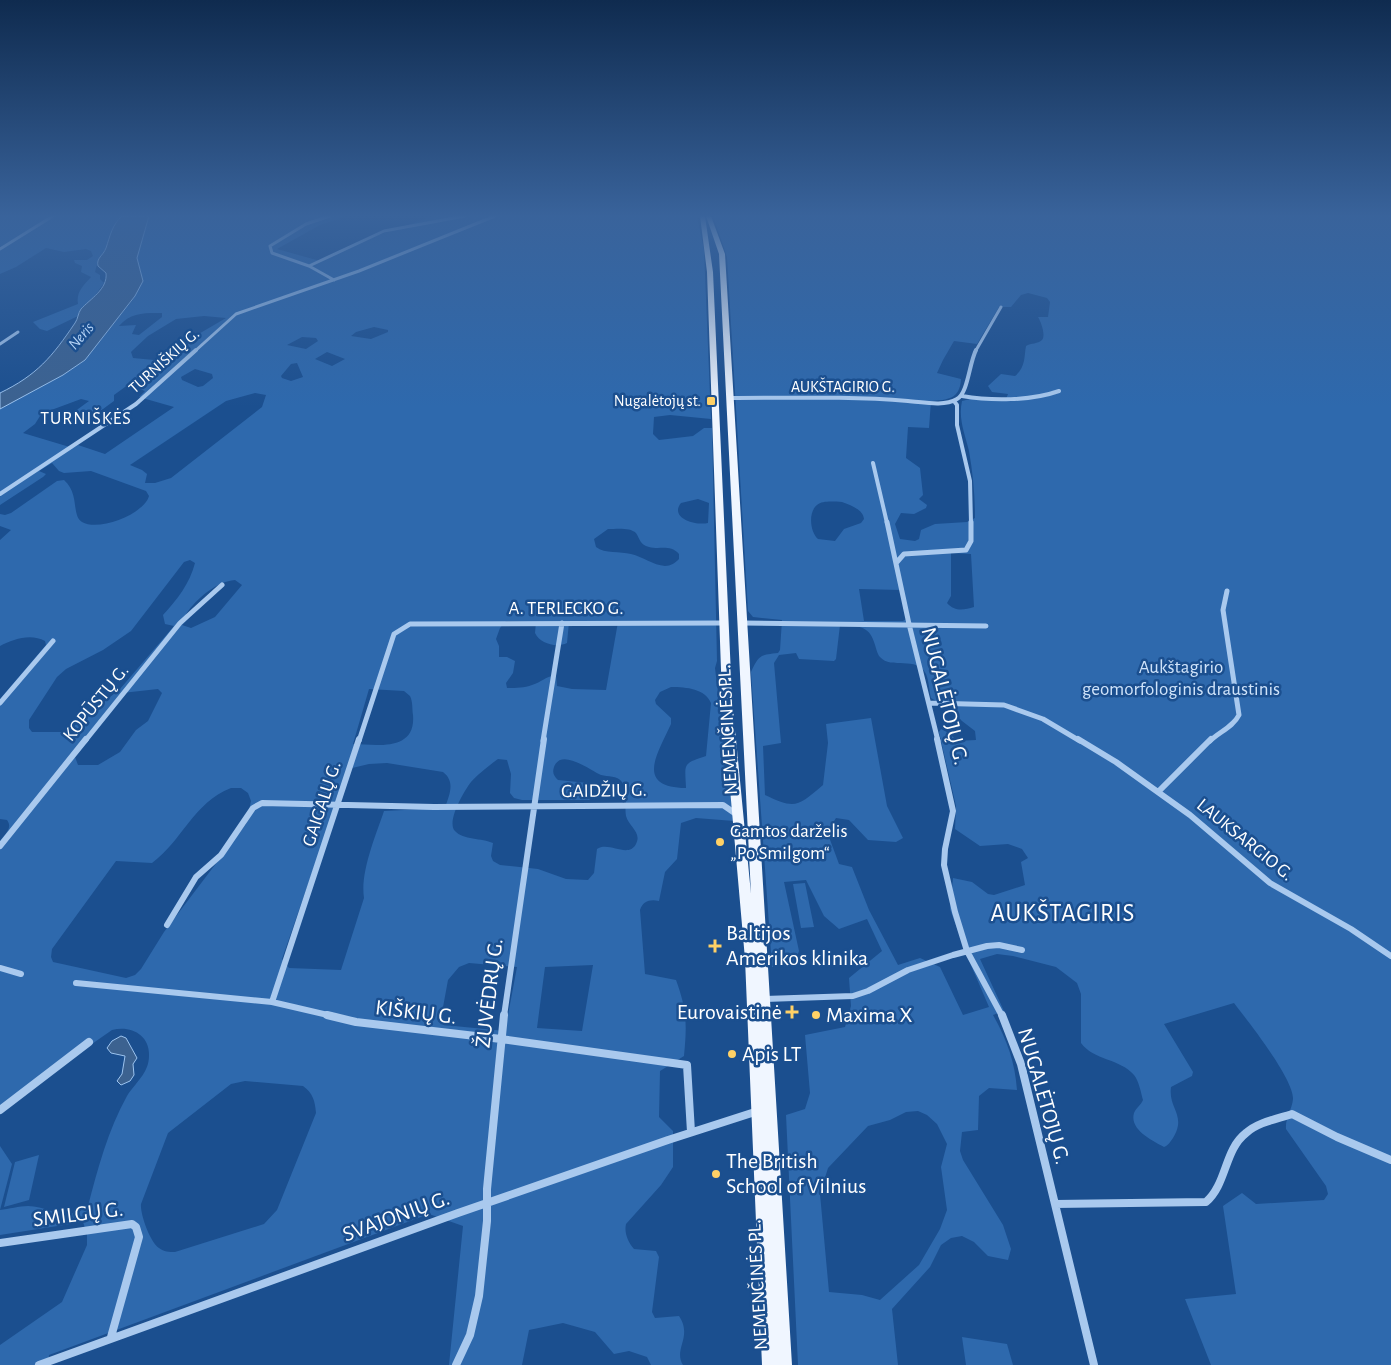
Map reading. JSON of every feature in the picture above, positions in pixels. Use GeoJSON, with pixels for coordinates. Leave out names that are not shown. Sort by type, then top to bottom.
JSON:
{"type":"FeatureCollection","features":[{"type":"Feature","properties":{"kind":"main road","name":"NEMENČINĖS PL."},"geometry":{"type":"LineString","coordinates":[[710,280],[727,698],[764,1110],[783,1365]]}},
{"type":"Feature","properties":{"kind":"main road","name":"NEMENČINĖS PL."},"geometry":{"type":"LineString","coordinates":[[723,280],[762,999],[771,1365]]}},
{"type":"Feature","properties":{"kind":"main road"},"geometry":{"type":"LineString","coordinates":[[712,326],[726,326]]}},
{"type":"Feature","properties":{"kind":"main road"},"geometry":{"type":"LineString","coordinates":[[723,623],[742,623]]}},
{"type":"Feature","properties":{"kind":"street","name":"TURNIŠKIŲ G."},"geometry":{"type":"LineString","coordinates":[[0,494],[136,404],[236,314],[334,280]]}},
{"type":"Feature","properties":{"kind":"street"},"geometry":{"type":"LineString","coordinates":[[1001,307],[989,325],[969,368],[967,385],[962,396],[1010,398],[1047,395],[1059,390]]}},
{"type":"Feature","properties":{"kind":"street"},"geometry":{"type":"LineString","coordinates":[[0,344],[12,338],[18,332]]}},
{"type":"Feature","properties":{"kind":"street","name":"AUKŠTAGIRIO G."},"geometry":{"type":"LineString","coordinates":[[731,398],[840,399],[870,397],[929,402],[954,401],[962,396]]}},
{"type":"Feature","properties":{"kind":"street"},"geometry":{"type":"LineString","coordinates":[[897,563],[898,558],[904,554],[966,550],[971,541],[970,481],[957,425],[957,405],[954,401]]}},
{"type":"Feature","properties":{"kind":"street","name":"NUGALĖTOJŲ G."},"geometry":{"type":"LineString","coordinates":[[873,464],[897,563],[909,624],[930,703],[953,804],[945,848],[945,872],[967,951],[1015,1046],[1028,1090],[1094,1365]]}},
{"type":"Feature","properties":{"kind":"street","name":"KOPŪSTŲ G."},"geometry":{"type":"LineString","coordinates":[[0,846],[180,623],[222,585]]}},
{"type":"Feature","properties":{"kind":"street"},"geometry":{"type":"LineString","coordinates":[[1158,792],[1219,732],[1234,723],[1239,716],[1224,610],[1226,592]]}},
{"type":"Feature","properties":{"kind":"street","name":"ŽUVĖDRŲ G."},"geometry":{"type":"LineString","coordinates":[[456,1365],[470,1335],[479,1296],[501,1039],[533,806],[562,623]]}},
{"type":"Feature","properties":{"kind":"street","name":"A. TERLECKO G."},"geometry":{"type":"LineString","coordinates":[[410,624],[723,623]]}},
{"type":"Feature","properties":{"kind":"street"},"geometry":{"type":"LineString","coordinates":[[742,623],[986,626]]}},
{"type":"Feature","properties":{"kind":"street","name":"GAIGALŲ G."},"geometry":{"type":"LineString","coordinates":[[272,1002],[394,634],[410,624]]}},
{"type":"Feature","properties":{"kind":"street"},"geometry":{"type":"LineString","coordinates":[[0,704],[53,641]]}},
{"type":"Feature","properties":{"kind":"street","name":"LAUKSARGIO G."},"geometry":{"type":"LineString","coordinates":[[930,703],[1004,705],[1043,719],[1116,762],[1190,815],[1270,883],[1359,934],[1391,956]]}},
{"type":"Feature","properties":{"kind":"street"},"geometry":{"type":"LineString","coordinates":[[736,793],[723,805],[738,816]]}},
{"type":"Feature","properties":{"kind":"street","name":"GAIDŽIŲ G."},"geometry":{"type":"LineString","coordinates":[[167,925],[196,877],[221,855],[258,804],[262,803],[338,806],[486,807],[723,805]]}},
{"type":"Feature","properties":{"kind":"street"},"geometry":{"type":"LineString","coordinates":[[762,999],[853,996],[868,991],[908,970],[967,951],[999,946],[1022,950]]}},
{"type":"Feature","properties":{"kind":"street"},"geometry":{"type":"LineString","coordinates":[[0,968],[22,974]]}},
{"type":"Feature","properties":{"kind":"street","name":"KIŠKIŲ G."},"geometry":{"type":"LineString","coordinates":[[76,983],[272,1002],[356,1022],[501,1039],[687,1065],[691,1132]]}},
{"type":"Feature","properties":{"kind":"street"},"geometry":{"type":"LineString","coordinates":[[0,1110],[89,1042]]}},
{"type":"Feature","properties":{"kind":"street","name":"SVAJONIŲ G."},"geometry":{"type":"LineString","coordinates":[[39,1365],[53,1362],[111,1337],[488,1203],[691,1132],[764,1110]]}},
{"type":"Feature","properties":{"kind":"street"},"geometry":{"type":"LineString","coordinates":[[1055,1204],[1206,1202],[1214,1195],[1242,1135],[1292,1114],[1337,1137],[1391,1160]]}},
{"type":"Feature","properties":{"kind":"street","name":"SMILGŲ G."},"geometry":{"type":"LineString","coordinates":[[0,1243],[132,1224],[136,1227],[139,1237],[111,1337]]}},
{"type":"Feature","properties":{"kind":"green space"},"geometry":{"type":"Polygon","coordinates":[[[89,280],[101,280],[104,283],[91,301],[80,310],[78,316],[47,331],[40,329],[33,322],[78,304],[79,293],[89,280]]]}},
{"type":"Feature","properties":{"kind":"green space"},"geometry":{"type":"Polygon","coordinates":[[[143,280],[705,280],[711,419],[670,415],[654,417],[653,434],[659,440],[693,436],[704,428],[712,428],[717,661],[715,668],[734,821],[696,818],[681,823],[677,859],[665,872],[659,901],[647,901],[640,910],[645,974],[676,980],[684,1009],[686,1035],[684,1056],[660,1071],[659,1117],[673,1131],[673,1167],[661,1185],[626,1224],[627,1237],[634,1249],[656,1251],[659,1257],[652,1312],[655,1318],[679,1316],[684,1330],[680,1354],[683,1365],[651,1365],[647,1357],[629,1351],[614,1354],[595,1332],[563,1323],[529,1330],[522,1365],[449,1365],[463,1226],[429,1214],[49,1355],[48,1365],[0,1365],[0,1345],[62,1302],[87,1245],[87,1234],[83,1222],[0,1235],[0,1210],[28,1206],[65,1214],[79,1211],[88,1206],[114,1122],[127,1096],[147,1068],[149,1056],[146,1042],[138,1033],[126,1029],[112,1030],[46,1076],[0,1112],[0,841],[8,831],[9,823],[7,820],[0,819],[0,699],[46,645],[45,641],[28,637],[16,639],[0,646],[0,540],[11,530],[0,526],[0,514],[11,513],[57,481],[64,480],[72,491],[79,519],[90,524],[99,525],[120,520],[139,509],[149,496],[146,491],[91,471],[64,473],[59,471],[52,463],[39,471],[46,474],[43,477],[0,505],[0,409],[81,363],[132,301],[143,280]],[[144,313],[133,316],[119,326],[136,325],[132,334],[139,335],[162,317],[162,313],[144,313]],[[204,316],[176,319],[148,336],[131,352],[133,358],[154,360],[226,318],[204,316]],[[374,327],[356,332],[351,336],[371,339],[388,332],[388,330],[374,327]],[[302,337],[287,345],[306,349],[318,341],[316,338],[302,337]],[[327,352],[315,359],[332,366],[345,359],[327,352]],[[297,363],[291,364],[281,376],[291,381],[303,377],[297,363]],[[195,369],[181,377],[182,380],[198,387],[203,386],[213,378],[212,374],[195,369]],[[125,387],[114,395],[114,401],[95,414],[78,418],[73,416],[74,412],[89,401],[81,399],[46,412],[23,433],[73,448],[78,445],[105,454],[174,407],[139,397],[145,391],[137,388],[125,387]],[[255,393],[226,401],[130,465],[147,474],[145,483],[155,483],[171,478],[262,407],[266,395],[255,393]],[[698,499],[681,503],[678,513],[686,520],[703,524],[708,523],[709,503],[698,499]],[[608,529],[594,539],[596,547],[631,554],[665,566],[673,564],[679,559],[679,554],[676,551],[668,548],[646,546],[641,542],[636,533],[627,529],[608,529]],[[190,560],[184,562],[131,631],[103,650],[66,669],[57,677],[29,720],[29,728],[32,732],[63,732],[73,727],[120,689],[174,626],[165,624],[163,615],[182,591],[195,563],[190,560]],[[235,580],[214,587],[190,608],[186,614],[188,619],[182,625],[191,628],[215,617],[242,585],[235,580]],[[506,621],[500,628],[496,639],[499,646],[499,657],[507,657],[515,661],[513,673],[506,683],[507,688],[529,686],[556,675],[557,686],[572,689],[606,690],[618,622],[569,622],[567,643],[554,645],[537,637],[535,633],[536,622],[506,621]],[[671,687],[660,692],[655,700],[656,704],[671,718],[671,724],[656,757],[655,775],[660,782],[670,786],[686,788],[685,774],[687,766],[689,763],[706,756],[711,703],[708,698],[695,690],[671,687]],[[158,689],[122,693],[75,757],[78,765],[98,765],[120,752],[136,730],[148,721],[162,693],[158,689]],[[369,689],[353,744],[384,745],[402,740],[408,735],[412,727],[413,715],[410,696],[404,691],[369,689]],[[498,759],[471,782],[457,806],[453,821],[453,827],[458,834],[493,843],[491,856],[493,861],[500,865],[538,869],[566,879],[588,880],[594,873],[597,849],[607,847],[628,850],[636,844],[636,833],[626,816],[624,786],[618,778],[601,775],[576,762],[563,759],[558,761],[554,767],[554,776],[558,780],[588,783],[594,788],[594,795],[589,800],[522,800],[514,798],[510,793],[511,774],[507,760],[498,759]],[[387,763],[369,764],[348,769],[282,959],[289,968],[341,970],[364,898],[363,888],[366,865],[384,811],[445,808],[450,794],[449,780],[443,772],[387,763]],[[231,788],[218,795],[197,812],[172,844],[152,863],[116,861],[52,949],[51,957],[53,962],[126,978],[135,975],[141,969],[164,932],[246,824],[251,801],[248,793],[241,788],[231,788]],[[469,963],[459,967],[448,980],[441,1018],[444,1025],[505,1031],[517,967],[469,963]],[[593,965],[545,967],[537,1028],[582,1031],[593,965]],[[245,1081],[231,1084],[168,1133],[141,1204],[141,1209],[152,1240],[159,1248],[167,1252],[175,1252],[264,1224],[277,1210],[316,1113],[314,1101],[311,1094],[303,1086],[245,1081]]]}},
{"type":"Feature","properties":{"kind":"green space","name":"Aukštagirio geomorfologinis draustinis"},"geometry":{"type":"Polygon","coordinates":[[[728,280],[1391,280],[1391,1365],[1211,1365],[1185,1299],[1236,1294],[1223,1206],[1242,1193],[1256,1204],[1324,1200],[1328,1194],[1326,1186],[1286,1129],[1293,1099],[1286,1078],[1269,1050],[1234,1003],[1164,1024],[1193,1072],[1192,1076],[1171,1087],[1172,1101],[1178,1123],[1173,1138],[1164,1147],[1143,1134],[1135,1125],[1134,1113],[1143,1100],[1139,1084],[1134,1075],[1122,1066],[1086,1049],[1081,1043],[1081,994],[1077,983],[1056,967],[997,954],[980,959],[1004,1011],[993,1015],[1010,1051],[1017,1090],[989,1088],[979,1096],[978,1130],[962,1132],[960,1151],[963,1160],[1003,1225],[1011,1249],[1008,1260],[988,1256],[974,1242],[962,1236],[951,1238],[941,1245],[930,1267],[892,1309],[898,1365],[798,1365],[786,1115],[805,1109],[810,1093],[805,1035],[845,1027],[851,1006],[849,978],[882,951],[867,919],[839,929],[824,916],[806,880],[784,882],[799,951],[793,966],[772,967],[751,672],[758,659],[767,654],[778,653],[780,650],[782,620],[753,617],[748,611],[728,280]],[[1028,293],[1021,295],[1011,307],[999,307],[977,344],[954,341],[937,373],[961,379],[958,391],[948,399],[931,401],[929,428],[908,427],[906,458],[920,468],[923,495],[919,499],[927,505],[926,508],[914,514],[901,513],[895,524],[900,539],[915,541],[919,539],[921,530],[935,524],[967,522],[975,518],[972,468],[961,420],[962,401],[970,399],[1006,399],[1008,394],[992,392],[988,386],[1001,374],[1015,376],[1019,373],[1025,358],[1026,346],[1039,342],[1043,338],[1042,325],[1038,317],[1048,317],[1050,302],[1047,298],[1028,293]],[[822,502],[814,508],[811,522],[813,532],[818,539],[835,541],[844,529],[861,523],[864,519],[856,508],[842,502],[822,502]],[[951,553],[951,596],[947,603],[953,608],[974,607],[971,554],[951,553]],[[859,589],[864,621],[903,621],[906,619],[901,590],[859,589]],[[840,625],[836,659],[834,661],[799,659],[796,653],[779,655],[774,663],[781,743],[763,746],[765,795],[790,804],[796,804],[808,798],[823,785],[828,743],[826,724],[871,718],[887,806],[903,838],[896,842],[868,840],[849,820],[836,818],[829,829],[829,837],[839,864],[852,867],[869,910],[898,965],[920,958],[940,967],[963,1015],[989,1007],[967,956],[950,909],[953,878],[972,882],[988,894],[994,895],[1025,885],[1021,862],[1028,858],[1022,849],[1008,844],[980,846],[955,829],[956,806],[939,732],[941,729],[949,733],[957,741],[976,740],[975,731],[950,709],[931,698],[927,677],[922,668],[917,665],[885,661],[880,657],[872,636],[865,629],[856,626],[840,625]],[[918,1111],[906,1112],[890,1120],[868,1126],[828,1168],[820,1194],[829,1292],[862,1295],[880,1300],[919,1265],[940,1229],[947,1210],[941,1167],[947,1144],[937,1124],[927,1115],[918,1111]]]}},
{"type":"Feature","properties":{"kind":"green space"},"geometry":{"type":"Polygon","coordinates":[[[805,883],[814,927],[801,928],[793,884],[805,883]]]}},
{"type":"Feature","properties":{"kind":"green space"},"geometry":{"type":"Polygon","coordinates":[[[0,1146],[12,1164],[0,1210],[0,1146]]]}},
{"type":"Feature","properties":{"kind":"green space"},"geometry":{"type":"Polygon","coordinates":[[[39,1155],[29,1200],[4,1207],[15,1162],[39,1155]]]}},
{"type":"Feature","properties":{"kind":"green space"},"geometry":{"type":"Polygon","coordinates":[[[962,1337],[1007,1344],[1013,1365],[966,1365],[962,1337]]]}},
{"type":"Feature","properties":{"kind":"water","name":"Neris"},"geometry":{"type":"Polygon","coordinates":[[[106,280],[143,281],[135,296],[85,360],[63,375],[0,409],[0,393],[24,379],[43,364],[67,335],[81,309],[98,293],[106,280]]]}},
{"type":"Feature","properties":{"kind":"water"},"geometry":{"type":"Polygon","coordinates":[[[121,1036],[126,1038],[137,1058],[133,1064],[134,1075],[130,1081],[121,1085],[117,1081],[122,1074],[125,1056],[111,1053],[107,1048],[112,1041],[121,1036]]]}},
{"type":"Feature","properties":{"kind":"place","name":"Nugalėtojų st."},"geometry":{"type":"Point","coordinates":[711,401]}},
{"type":"Feature","properties":{"kind":"place","name":"Gamtos darželis „Po Smilgom“"},"geometry":{"type":"Point","coordinates":[720,842]}},
{"type":"Feature","properties":{"kind":"place","name":"Baltijos Amerikos klinika"},"geometry":{"type":"Point","coordinates":[715,946]}},
{"type":"Feature","properties":{"kind":"place","name":"Eurovaistinė"},"geometry":{"type":"Point","coordinates":[792,1012]}},
{"type":"Feature","properties":{"kind":"place","name":"Maxima X"},"geometry":{"type":"Point","coordinates":[816,1015]}},
{"type":"Feature","properties":{"kind":"place","name":"Apis LT"},"geometry":{"type":"Point","coordinates":[732,1054]}},
{"type":"Feature","properties":{"kind":"place","name":"The British School of Vilnius"},"geometry":{"type":"Point","coordinates":[716,1174]}},
{"type":"Feature","properties":{"kind":"district","name":"TURNIŠKĖS"},"geometry":{"type":"Point","coordinates":[86,419]}},
{"type":"Feature","properties":{"kind":"district","name":"AUKŠTAGIRIS"},"geometry":{"type":"Point","coordinates":[1063,913]}}]}
